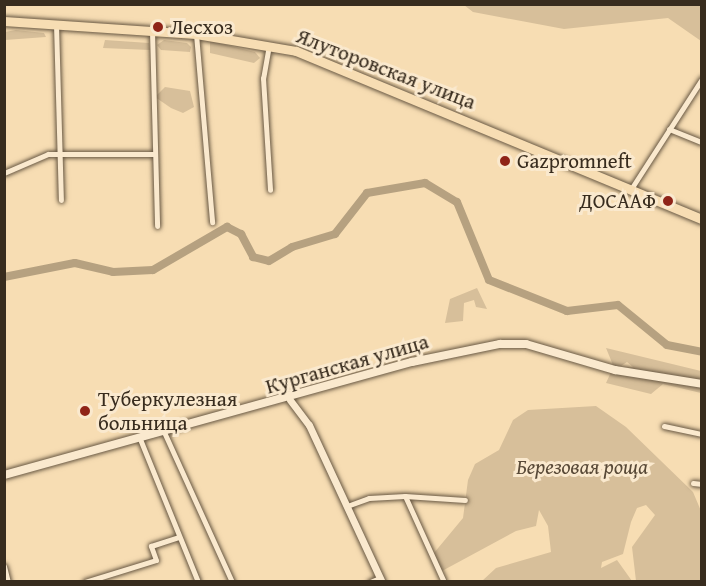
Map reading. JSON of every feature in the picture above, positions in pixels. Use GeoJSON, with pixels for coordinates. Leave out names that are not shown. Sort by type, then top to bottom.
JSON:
{"type":"FeatureCollection","features":[{"type":"Feature","properties":{"kind":"main road","name":"Ялуторовская улица"},"geometry":{"type":"LineString","coordinates":[[4,21],[196,34],[269,45],[343,68],[702,219]]}},
{"type":"Feature","properties":{"kind":"main road","name":"Курганская улица"},"geometry":{"type":"LineString","coordinates":[[4,475],[290,400],[412,362],[500,344],[526,344],[615,370],[702,384]]}},
{"type":"Feature","properties":{"kind":"street"},"geometry":{"type":"LineString","coordinates":[[56,24],[61,200]]}},
{"type":"Feature","properties":{"kind":"street"},"geometry":{"type":"LineString","coordinates":[[152,31],[157,226]]}},
{"type":"Feature","properties":{"kind":"street"},"geometry":{"type":"LineString","coordinates":[[196,34],[212,222]]}},
{"type":"Feature","properties":{"kind":"street"},"geometry":{"type":"LineString","coordinates":[[269,45],[263,78],[270,190]]}},
{"type":"Feature","properties":{"kind":"street"},"geometry":{"type":"LineString","coordinates":[[632,189],[702,79]]}},
{"type":"Feature","properties":{"kind":"street"},"geometry":{"type":"LineString","coordinates":[[669,129],[702,142]]}},
{"type":"Feature","properties":{"kind":"street"},"geometry":{"type":"LineString","coordinates":[[4,173],[48,154],[154,154]]}},
{"type":"Feature","properties":{"kind":"street"},"geometry":{"type":"LineString","coordinates":[[290,400],[309,425],[381,580],[370,582]]}},
{"type":"Feature","properties":{"kind":"street"},"geometry":{"type":"LineString","coordinates":[[664,426],[702,434]]}},
{"type":"Feature","properties":{"kind":"street"},"geometry":{"type":"LineString","coordinates":[[164,432],[232,582]]}},
{"type":"Feature","properties":{"kind":"street"},"geometry":{"type":"LineString","coordinates":[[140,439],[198,582]]}},
{"type":"Feature","properties":{"kind":"street"},"geometry":{"type":"LineString","coordinates":[[693,483],[702,484]]}},
{"type":"Feature","properties":{"kind":"street"},"geometry":{"type":"LineString","coordinates":[[347,506],[369,498],[405,496],[465,500]]}},
{"type":"Feature","properties":{"kind":"street"},"geometry":{"type":"LineString","coordinates":[[405,496],[444,582]]}},
{"type":"Feature","properties":{"kind":"street"},"geometry":{"type":"LineString","coordinates":[[85,582],[156,560],[151,546],[178,537]]}},
{"type":"Feature","properties":{"kind":"street"},"geometry":{"type":"LineString","coordinates":[[4,566],[8,582]]}},
{"type":"Feature","properties":{"kind":"green space"},"geometry":{"type":"Polygon","coordinates":[[[464,5],[701,5],[701,41],[668,18],[564,29],[473,12],[464,5]]]}},
{"type":"Feature","properties":{"kind":"green space"},"geometry":{"type":"Polygon","coordinates":[[[16,30],[44,33],[46,37],[5,40],[5,32],[16,30]]]}},
{"type":"Feature","properties":{"kind":"green space"},"geometry":{"type":"Polygon","coordinates":[[[105,40],[149,43],[150,50],[103,48],[105,40]]]}},
{"type":"Feature","properties":{"kind":"green space"},"geometry":{"type":"Polygon","coordinates":[[[164,40],[187,43],[191,47],[190,52],[161,50],[157,45],[164,40]]]}},
{"type":"Feature","properties":{"kind":"green space"},"geometry":{"type":"Polygon","coordinates":[[[210,41],[255,52],[260,58],[254,63],[210,53],[210,41]]]}},
{"type":"Feature","properties":{"kind":"green space"},"geometry":{"type":"Polygon","coordinates":[[[165,87],[190,91],[194,107],[183,113],[155,97],[165,87]]]}},
{"type":"Feature","properties":{"kind":"green space"},"geometry":{"type":"Polygon","coordinates":[[[477,288],[487,309],[476,307],[474,300],[464,303],[463,321],[445,323],[450,299],[477,288]]]}},
{"type":"Feature","properties":{"kind":"green space"},"geometry":{"type":"Polygon","coordinates":[[[606,348],[701,371],[701,393],[663,384],[651,394],[606,383],[612,370],[615,370],[606,348]],[[627,362],[616,369],[633,367],[627,362]]]}},
{"type":"Feature","properties":{"kind":"green space","name":"Березовая роща"},"geometry":{"type":"Polygon","coordinates":[[[596,406],[626,427],[693,492],[701,511],[701,581],[636,581],[632,547],[655,515],[646,505],[637,508],[623,554],[602,562],[601,568],[617,560],[632,581],[482,581],[496,568],[551,552],[548,526],[539,510],[536,526],[516,531],[442,571],[434,553],[463,518],[468,480],[475,464],[499,450],[513,420],[528,410],[596,406]]]}},
{"type":"Feature","properties":{"kind":"waterway"},"geometry":{"type":"LineString","coordinates":[[4,277],[75,263],[113,272],[153,270],[227,227],[241,234],[253,257],[269,261],[292,247],[335,234],[367,193],[425,183],[457,202],[489,280],[567,311],[618,305],[667,345],[702,352]]}},
{"type":"Feature","properties":{"kind":"place","name":"Лесхоз"},"geometry":{"type":"Point","coordinates":[158,27]}},
{"type":"Feature","properties":{"kind":"place","name":"Gazpromneft"},"geometry":{"type":"Point","coordinates":[505,161]}},
{"type":"Feature","properties":{"kind":"place","name":"ДОСААФ"},"geometry":{"type":"Point","coordinates":[668,201]}},
{"type":"Feature","properties":{"kind":"place","name":"Туберкулезная больница"},"geometry":{"type":"Point","coordinates":[85,411]}}]}
